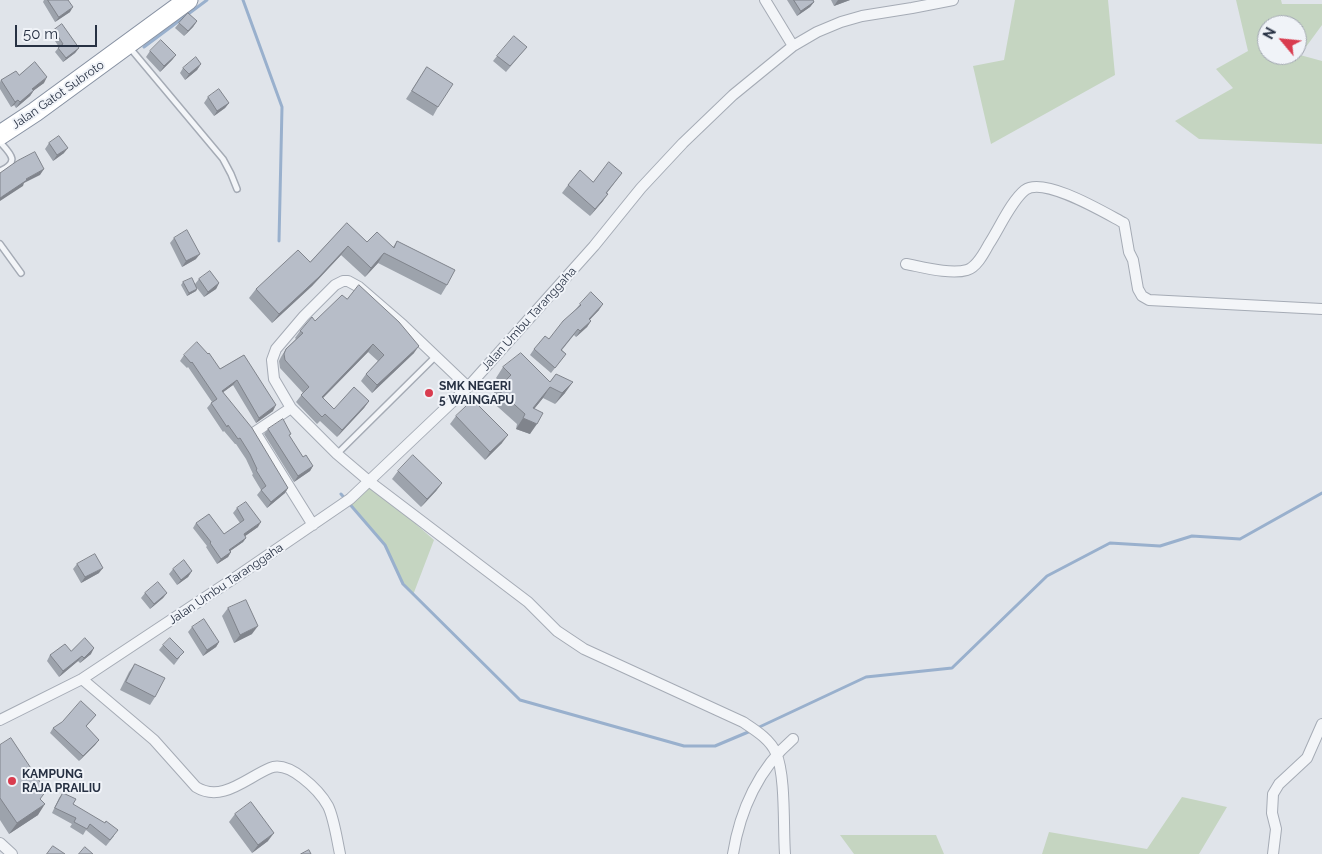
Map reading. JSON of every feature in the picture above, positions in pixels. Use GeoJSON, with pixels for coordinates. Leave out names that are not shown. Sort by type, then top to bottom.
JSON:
{"type":"FeatureCollection","features":[{"type":"Feature","properties":{"kind":"highway","name":"Jalan Gatot Subroto"},"geometry":{"type":"LineString","coordinates":[[0,135],[128,45],[188,0]]}},
{"type":"Feature","properties":{"kind":"street"},"geometry":{"type":"LineString","coordinates":[[765,0],[793,46]]}},
{"type":"Feature","properties":{"kind":"street","name":"Jalan Umbu Taranggaha"},"geometry":{"type":"LineString","coordinates":[[0,720],[82,679],[313,525],[370,482],[468,387],[594,246],[641,188],[683,143],[733,95],[793,46],[816,32],[841,22],[862,16],[953,0]]}},
{"type":"Feature","properties":{"kind":"street"},"geometry":{"type":"LineString","coordinates":[[906,264],[954,271],[968,270],[982,257],[1018,197],[1031,186],[1042,186],[1079,199],[1124,223],[1138,289],[1142,296],[1149,300],[1322,309]]}},
{"type":"Feature","properties":{"kind":"street"},"geometry":{"type":"LineString","coordinates":[[468,387],[359,286],[348,281],[335,285],[304,316],[276,349],[272,360],[274,379],[291,408],[337,454],[370,482],[528,602],[557,631],[568,639],[610,661],[743,722],[761,734],[776,754],[781,774],[785,854]]}},
{"type":"Feature","properties":{"kind":"street"},"geometry":{"type":"LineString","coordinates":[[291,408],[255,432],[313,525]]}},
{"type":"Feature","properties":{"kind":"street"},"geometry":{"type":"LineString","coordinates":[[82,679],[154,740],[196,787],[205,792],[218,793],[236,787],[271,768],[282,768],[298,774],[320,794],[329,807],[340,854]]}},
{"type":"Feature","properties":{"kind":"street"},"geometry":{"type":"LineString","coordinates":[[1273,854],[1276,829],[1272,813],[1273,794],[1279,784],[1307,758],[1322,724]]}},
{"type":"Feature","properties":{"kind":"street"},"geometry":{"type":"LineString","coordinates":[[733,854],[738,826],[753,790],[776,754],[793,739]]}},
{"type":"Feature","properties":{"kind":"street"},"geometry":{"type":"LineString","coordinates":[[0,842],[12,854]]}},
{"type":"Feature","properties":{"kind":"lane"},"geometry":{"type":"LineString","coordinates":[[128,45],[223,159],[232,174],[236,189]]}},
{"type":"Feature","properties":{"kind":"lane"},"geometry":{"type":"LineString","coordinates":[[0,142],[11,155],[12,161],[10,165],[0,171]]}},
{"type":"Feature","properties":{"kind":"lane"},"geometry":{"type":"LineString","coordinates":[[0,244],[21,273]]}},
{"type":"Feature","properties":{"kind":"lane"},"geometry":{"type":"LineString","coordinates":[[337,454],[435,357]]}},
{"type":"Feature","properties":{"kind":"green space"},"geometry":{"type":"Polygon","coordinates":[[[1015,0],[1108,0],[1115,75],[991,144],[973,66],[1004,60],[1015,0]]]}},
{"type":"Feature","properties":{"kind":"green space"},"geometry":{"type":"Polygon","coordinates":[[[1236,0],[1281,0],[1282,4],[1322,4],[1322,25],[1307,45],[1307,15],[1257,15],[1257,65],[1307,65],[1307,57],[1322,61],[1322,144],[1199,139],[1175,121],[1233,88],[1216,69],[1248,51],[1236,0]]]}},
{"type":"Feature","properties":{"kind":"green space"},"geometry":{"type":"Polygon","coordinates":[[[368,482],[434,540],[413,595],[403,584],[385,545],[347,502],[368,482]]]}},
{"type":"Feature","properties":{"kind":"green space"},"geometry":{"type":"Polygon","coordinates":[[[1182,797],[1227,807],[1199,854],[1042,854],[1049,832],[1147,849],[1182,797]]]}},
{"type":"Feature","properties":{"kind":"green space"},"geometry":{"type":"Polygon","coordinates":[[[840,835],[936,835],[944,854],[854,854],[840,835]]]}},
{"type":"Feature","properties":{"kind":"building"},"geometry":{"type":"Polygon","coordinates":[[[48,0],[68,0],[73,7],[59,17],[48,0]]]}},
{"type":"Feature","properties":{"kind":"building"},"geometry":{"type":"Polygon","coordinates":[[[794,0],[813,0],[814,2],[801,11],[794,0]]]}},
{"type":"Feature","properties":{"kind":"building"},"geometry":{"type":"Polygon","coordinates":[[[188,13],[197,21],[188,31],[179,23],[188,13]]]}},
{"type":"Feature","properties":{"kind":"building"},"geometry":{"type":"Polygon","coordinates":[[[62,24],[79,48],[66,58],[58,48],[63,44],[54,30],[62,24]]]}},
{"type":"Feature","properties":{"kind":"building"},"geometry":{"type":"Polygon","coordinates":[[[514,36],[527,47],[510,66],[497,56],[514,36]]]}},
{"type":"Feature","properties":{"kind":"building"},"geometry":{"type":"Polygon","coordinates":[[[161,40],[176,55],[164,66],[150,51],[161,40]]]}},
{"type":"Feature","properties":{"kind":"building"},"geometry":{"type":"Polygon","coordinates":[[[196,57],[201,64],[189,74],[183,68],[196,57]]]}},
{"type":"Feature","properties":{"kind":"building"},"geometry":{"type":"Polygon","coordinates":[[[35,62],[47,77],[20,102],[18,100],[15,102],[1,80],[16,71],[19,75],[35,62]]]}},
{"type":"Feature","properties":{"kind":"building"},"geometry":{"type":"Polygon","coordinates":[[[427,67],[453,84],[438,107],[412,91],[427,67]]]}},
{"type":"Feature","properties":{"kind":"building"},"geometry":{"type":"Polygon","coordinates":[[[219,89],[229,103],[217,111],[208,97],[219,89]]]}},
{"type":"Feature","properties":{"kind":"building"},"geometry":{"type":"Polygon","coordinates":[[[59,136],[68,148],[57,155],[49,143],[59,136]]]}},
{"type":"Feature","properties":{"kind":"building"},"geometry":{"type":"Polygon","coordinates":[[[35,152],[44,169],[26,179],[0,198],[0,173],[17,161],[35,152]]]}},
{"type":"Feature","properties":{"kind":"building"},"geometry":{"type":"Polygon","coordinates":[[[609,162],[622,173],[595,209],[568,185],[580,170],[593,182],[609,162]]]}},
{"type":"Feature","properties":{"kind":"building"},"geometry":{"type":"Polygon","coordinates":[[[347,223],[367,242],[377,232],[394,248],[397,241],[455,270],[447,285],[384,253],[371,268],[348,246],[319,277],[279,314],[256,289],[298,250],[310,262],[347,223]]]}},
{"type":"Feature","properties":{"kind":"building"},"geometry":{"type":"Polygon","coordinates":[[[187,230],[200,254],[186,261],[174,238],[187,230]]]}},
{"type":"Feature","properties":{"kind":"building"},"geometry":{"type":"Polygon","coordinates":[[[210,271],[219,283],[208,292],[199,279],[210,271]]]}},
{"type":"Feature","properties":{"kind":"building"},"geometry":{"type":"Polygon","coordinates":[[[192,278],[197,289],[189,293],[183,282],[192,278]]]}},
{"type":"Feature","properties":{"kind":"building"},"geometry":{"type":"Polygon","coordinates":[[[359,285],[399,322],[419,346],[377,385],[366,374],[384,355],[373,344],[322,397],[334,409],[354,387],[369,401],[342,430],[325,414],[322,417],[301,395],[309,387],[285,360],[284,354],[286,349],[303,333],[300,331],[312,317],[315,321],[342,295],[347,299],[359,285]]]}},
{"type":"Feature","properties":{"kind":"building"},"geometry":{"type":"Polygon","coordinates":[[[591,292],[603,304],[589,319],[591,321],[580,331],[578,329],[561,350],[566,354],[555,368],[534,349],[545,336],[549,339],[563,321],[581,305],[591,292]]]}},
{"type":"Feature","properties":{"kind":"building"},"geometry":{"type":"Polygon","coordinates":[[[197,342],[209,353],[220,369],[244,355],[276,405],[259,418],[237,380],[222,391],[252,428],[288,488],[271,502],[261,490],[266,486],[256,470],[250,454],[240,438],[238,439],[228,425],[227,427],[211,403],[217,399],[192,362],[184,355],[197,342]]]}},
{"type":"Feature","properties":{"kind":"building"},"geometry":{"type":"Polygon","coordinates":[[[521,353],[550,382],[556,374],[573,382],[562,393],[550,387],[533,408],[543,413],[537,424],[523,418],[525,414],[497,389],[511,375],[503,367],[521,353]]]}},
{"type":"Feature","properties":{"kind":"building"},"geometry":{"type":"Polygon","coordinates":[[[473,400],[508,435],[490,452],[456,416],[473,400]]]}},
{"type":"Feature","properties":{"kind":"building"},"geometry":{"type":"Polygon","coordinates":[[[283,419],[291,434],[289,435],[303,457],[306,455],[313,466],[298,476],[268,429],[283,419]]]}},
{"type":"Feature","properties":{"kind":"building"},"geometry":{"type":"Polygon","coordinates":[[[413,455],[442,483],[427,499],[398,471],[413,455]]]}},
{"type":"Feature","properties":{"kind":"building"},"geometry":{"type":"Polygon","coordinates":[[[246,502],[261,522],[244,534],[246,538],[229,550],[231,552],[221,559],[196,523],[209,514],[224,534],[244,520],[237,508],[246,502]]]}},
{"type":"Feature","properties":{"kind":"building"},"geometry":{"type":"Polygon","coordinates":[[[95,554],[103,568],[85,577],[77,564],[95,554]]]}},
{"type":"Feature","properties":{"kind":"building"},"geometry":{"type":"Polygon","coordinates":[[[184,560],[192,571],[181,580],[173,569],[184,560]]]}},
{"type":"Feature","properties":{"kind":"building"},"geometry":{"type":"Polygon","coordinates":[[[158,582],[167,593],[154,604],[145,593],[158,582]]]}},
{"type":"Feature","properties":{"kind":"building"},"geometry":{"type":"Polygon","coordinates":[[[246,600],[258,626],[240,635],[228,608],[246,600]]]}},
{"type":"Feature","properties":{"kind":"building"},"geometry":{"type":"Polygon","coordinates":[[[204,619],[219,642],[207,650],[192,627],[204,619]]]}},
{"type":"Feature","properties":{"kind":"building"},"geometry":{"type":"Polygon","coordinates":[[[85,638],[94,648],[84,658],[82,656],[63,671],[50,655],[65,644],[71,651],[85,638]]]}},
{"type":"Feature","properties":{"kind":"building"},"geometry":{"type":"Polygon","coordinates":[[[170,638],[184,652],[177,659],[163,645],[170,638]]]}},
{"type":"Feature","properties":{"kind":"building"},"geometry":{"type":"Polygon","coordinates":[[[135,664],[165,678],[155,697],[126,682],[135,664]]]}},
{"type":"Feature","properties":{"kind":"building"},"geometry":{"type":"Polygon","coordinates":[[[81,701],[96,715],[86,726],[99,740],[83,756],[53,728],[62,722],[81,701]]]}},
{"type":"Feature","properties":{"kind":"building","name":"KAMPUNG RAJA PRAILIU"},"geometry":{"type":"Polygon","coordinates":[[[11,738],[46,791],[40,799],[45,804],[17,823],[0,798],[0,745],[11,738]]]}},
{"type":"Feature","properties":{"kind":"building"},"geometry":{"type":"Polygon","coordinates":[[[63,793],[76,799],[73,804],[105,823],[106,821],[118,830],[110,840],[90,824],[87,829],[74,822],[76,818],[55,808],[63,793]]]}},
{"type":"Feature","properties":{"kind":"building"},"geometry":{"type":"Polygon","coordinates":[[[251,802],[274,833],[258,845],[235,814],[251,802]]]}},
{"type":"Feature","properties":{"kind":"building"},"geometry":{"type":"Polygon","coordinates":[[[53,846],[65,854],[47,854],[53,846]]]}},
{"type":"Feature","properties":{"kind":"building"},"geometry":{"type":"Polygon","coordinates":[[[85,847],[93,854],[79,854],[85,847]]]}},
{"type":"Feature","properties":{"kind":"building"},"geometry":{"type":"Polygon","coordinates":[[[309,850],[311,854],[301,854],[309,850]]]}},
{"type":"Feature","properties":{"kind":"waterway"},"geometry":{"type":"LineString","coordinates":[[144,47],[207,0]]}},
{"type":"Feature","properties":{"kind":"waterway"},"geometry":{"type":"LineString","coordinates":[[243,0],[282,107],[279,241]]}},
{"type":"Feature","properties":{"kind":"waterway"},"geometry":{"type":"LineString","coordinates":[[341,494],[385,545],[403,584],[520,700],[684,746],[715,746],[866,677],[952,668],[1047,576],[1110,543],[1160,546],[1192,536],[1240,539],[1322,493]]}},
{"type":"Feature","properties":{"kind":"place","name":"SMK NEGERI 5 WAINGAPU"},"geometry":{"type":"Point","coordinates":[429,393]}},
{"type":"Feature","properties":{"kind":"place","name":"KAMPUNG RAJA PRAILIU"},"geometry":{"type":"Point","coordinates":[12,781]}}]}
